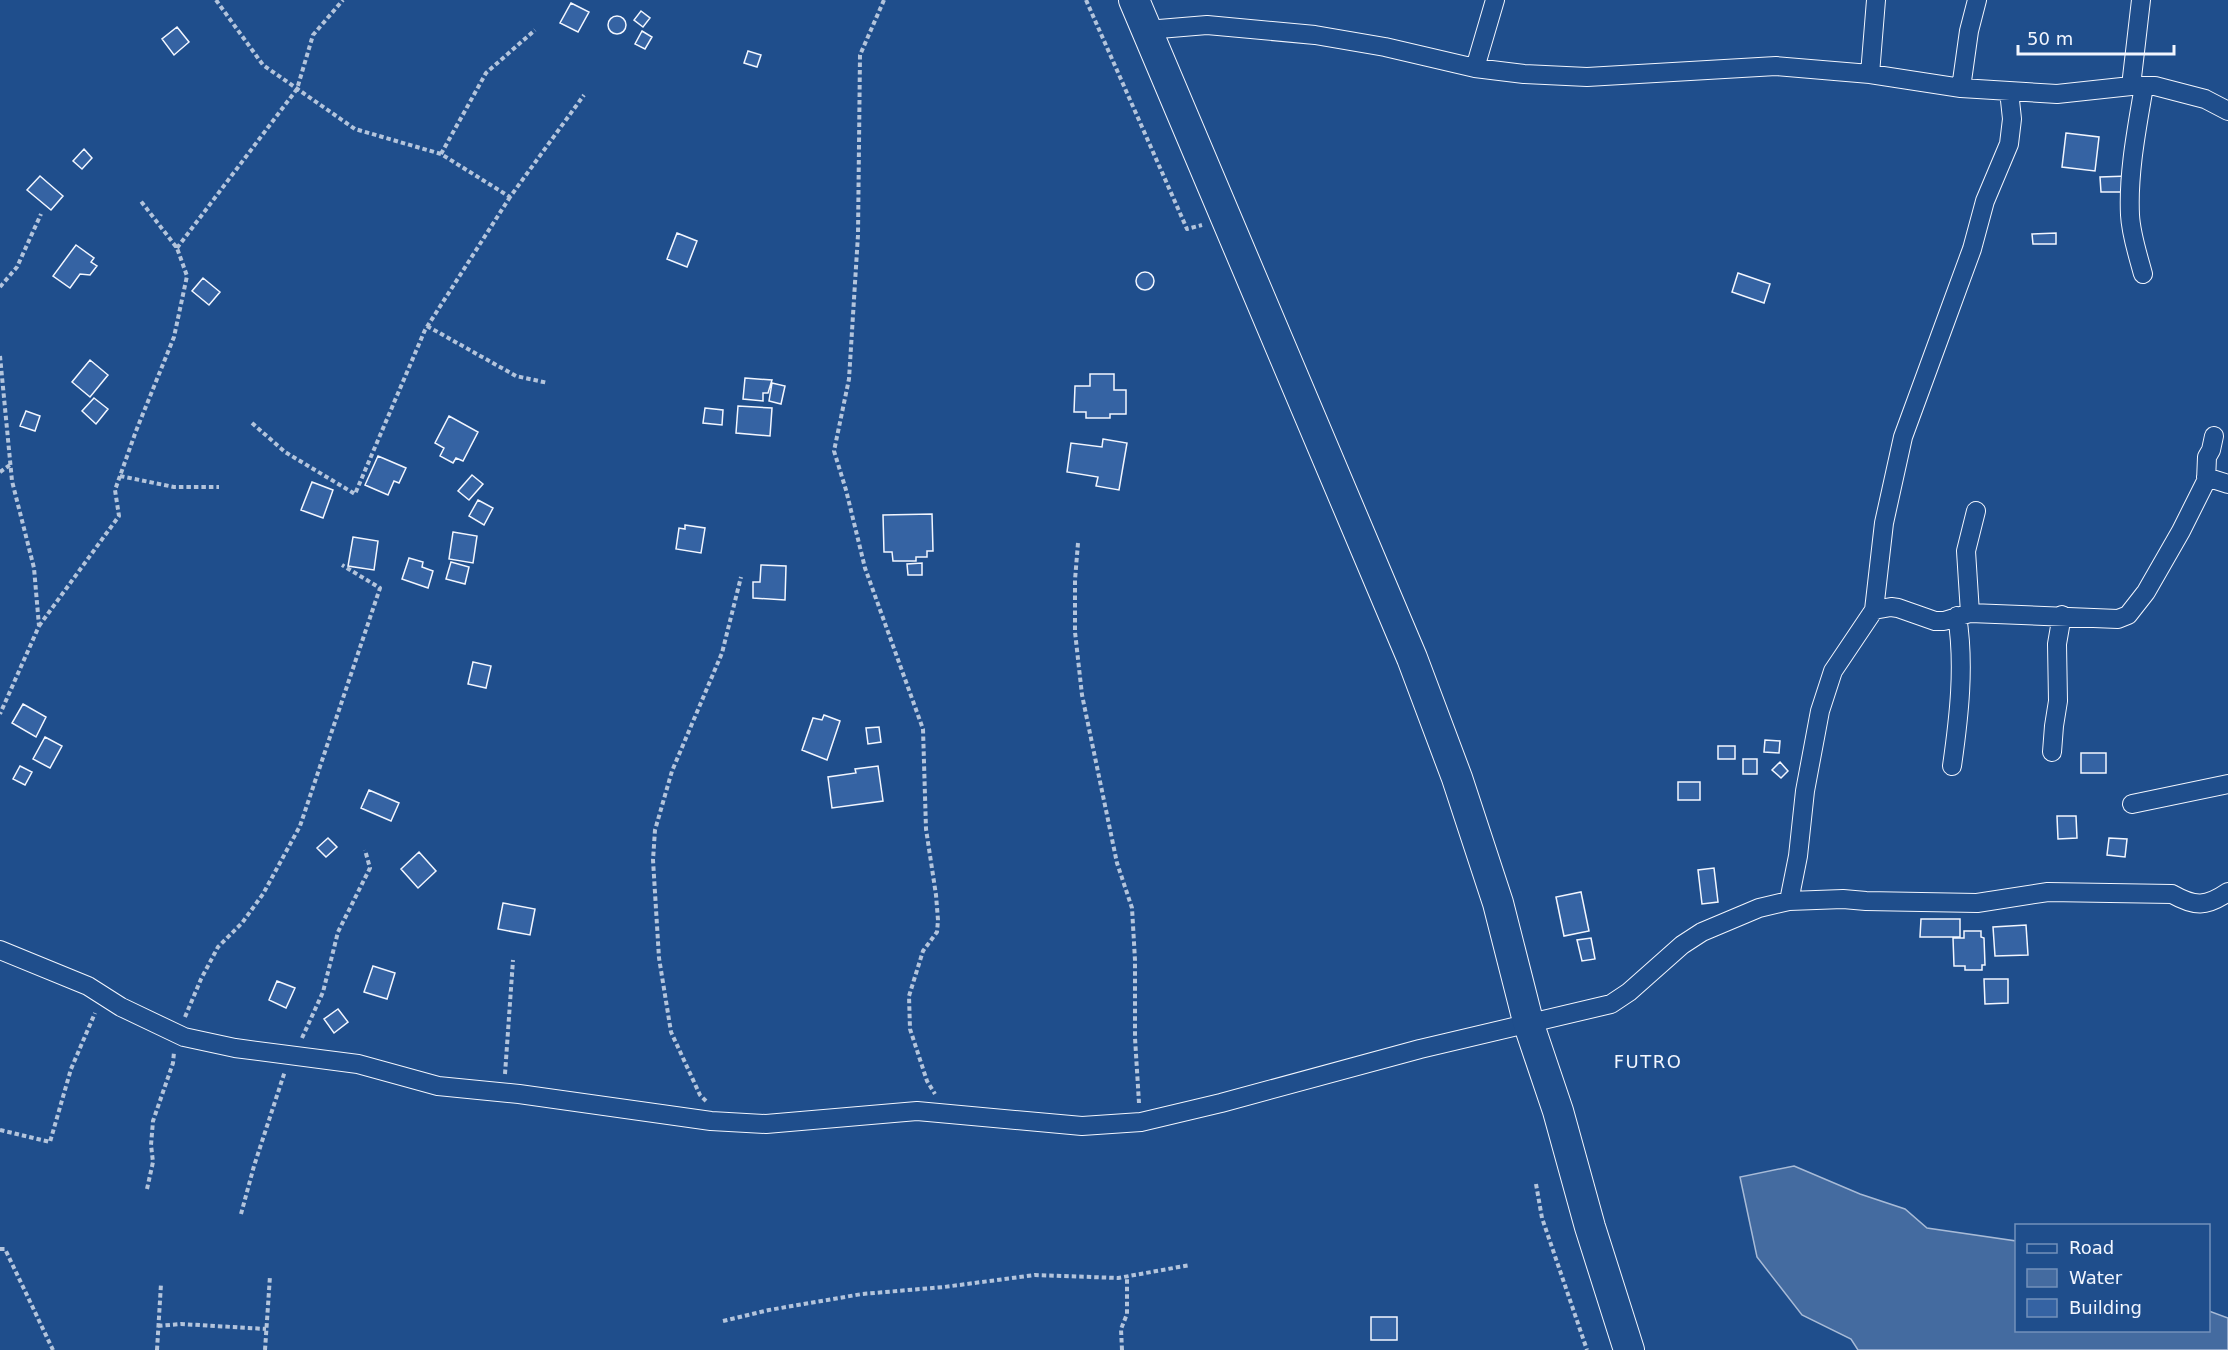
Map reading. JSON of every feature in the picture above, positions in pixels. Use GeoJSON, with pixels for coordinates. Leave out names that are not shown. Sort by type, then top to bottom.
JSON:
{"type":"FeatureCollection","features":[{"type":"Feature","properties":{"kind":"main road"},"geometry":{"type":"LineString","coordinates":[[1134,0],[1412,658],[1458,778],[1498,903],[1529,1025],[1558,1111],[1590,1227],[1629,1350]]}},
{"type":"Feature","properties":{"kind":"street"},"geometry":{"type":"LineString","coordinates":[[1474,68],[1495,0]]}},
{"type":"Feature","properties":{"kind":"street"},"geometry":{"type":"LineString","coordinates":[[1870,74],[1875,0]]}},
{"type":"Feature","properties":{"kind":"street"},"geometry":{"type":"LineString","coordinates":[[1961,88],[1969,31],[1977,0]]}},
{"type":"Feature","properties":{"kind":"street"},"geometry":{"type":"LineString","coordinates":[[2141,0],[2130,216],[2135,247],[2143,274]]}},
{"type":"Feature","properties":{"kind":"street"},"geometry":{"type":"LineString","coordinates":[[1147,30],[1183,25],[1207,25],[1315,34],[1386,47],[1474,68],[1524,74],[1587,77],[1776,66],[1870,74],[1961,88],[2057,94],[2155,86],[2205,99],[2228,111]]}},
{"type":"Feature","properties":{"kind":"street"},"geometry":{"type":"LineString","coordinates":[[1789,901],[1798,856],[1804,791],[1820,711],[1833,671],[1874,610],[1884,523],[1903,437],[1972,249],[1985,201],[2009,144],[2012,118],[2009,91]]}},
{"type":"Feature","properties":{"kind":"street"},"geometry":{"type":"LineString","coordinates":[[1874,610],[1898,608],[1935,621],[1944,621],[1964,614],[2062,615],[2118,619],[2128,615],[2146,592],[2206,481],[2207,457],[2214,436]]}},
{"type":"Feature","properties":{"kind":"street"},"geometry":{"type":"LineString","coordinates":[[2206,477],[2228,484]]}},
{"type":"Feature","properties":{"kind":"street"},"geometry":{"type":"LineString","coordinates":[[1952,766],[1959,720],[1960,637],[1964,614],[1966,551],[1976,511]]}},
{"type":"Feature","properties":{"kind":"street"},"geometry":{"type":"LineString","coordinates":[[2052,752],[2058,701],[2057,644],[2062,615]]}},
{"type":"Feature","properties":{"kind":"street"},"geometry":{"type":"LineString","coordinates":[[2132,804],[2228,784]]}},
{"type":"Feature","properties":{"kind":"street"},"geometry":{"type":"LineString","coordinates":[[0,950],[88,986],[121,1007],[184,1037],[235,1048],[358,1064],[438,1086],[766,1124],[917,1111],[1082,1126],[1141,1122],[1221,1103],[1420,1049],[1611,1004],[1629,992],[1682,945],[1702,932],[1759,908],[1789,901],[1843,899],[1977,903],[2048,892],[2172,894],[2199,905],[2228,892]]}},
{"type":"Feature","properties":{"kind":"path"},"geometry":{"type":"LineString","coordinates":[[216,0],[263,65],[355,129],[441,154],[510,197]]}},
{"type":"Feature","properties":{"kind":"path"},"geometry":{"type":"LineString","coordinates":[[177,248],[297,89],[313,35],[343,0]]}},
{"type":"Feature","properties":{"kind":"path"},"geometry":{"type":"LineString","coordinates":[[884,0],[860,55],[858,235],[849,379],[834,451],[865,568],[923,729],[926,829],[938,920],[937,932],[923,951],[909,996],[910,1029],[927,1081],[947,1113]]}},
{"type":"Feature","properties":{"kind":"path"},"geometry":{"type":"LineString","coordinates":[[1086,0],[1187,229],[1226,220]]}},
{"type":"Feature","properties":{"kind":"path"},"geometry":{"type":"LineString","coordinates":[[441,154],[486,73],[536,30]]}},
{"type":"Feature","properties":{"kind":"path"},"geometry":{"type":"LineString","coordinates":[[252,423],[285,452],[355,494],[427,327],[510,197],[584,95]]}},
{"type":"Feature","properties":{"kind":"path"},"geometry":{"type":"LineString","coordinates":[[0,714],[39,626],[119,516],[115,490],[174,337],[187,276],[177,248],[140,200]]}},
{"type":"Feature","properties":{"kind":"path"},"geometry":{"type":"LineString","coordinates":[[0,287],[17,267],[41,214]]}},
{"type":"Feature","properties":{"kind":"path"},"geometry":{"type":"LineString","coordinates":[[427,327],[516,376],[548,383]]}},
{"type":"Feature","properties":{"kind":"path"},"geometry":{"type":"LineString","coordinates":[[0,356],[12,481],[34,568],[39,626]]}},
{"type":"Feature","properties":{"kind":"path"},"geometry":{"type":"LineString","coordinates":[[0,472],[10,465]]}},
{"type":"Feature","properties":{"kind":"path"},"geometry":{"type":"LineString","coordinates":[[120,476],[174,488],[219,488]]}},
{"type":"Feature","properties":{"kind":"path"},"geometry":{"type":"LineString","coordinates":[[1078,543],[1075,632],[1082,695],[1117,863],[1132,908],[1135,1038],[1141,1122]]}},
{"type":"Feature","properties":{"kind":"path"},"geometry":{"type":"LineString","coordinates":[[147,1190],[153,1162],[151,1144],[153,1121],[173,1063],[176,1034],[192,1005],[201,979],[218,947],[242,923],[263,894],[300,826],[380,588],[342,564]]}},
{"type":"Feature","properties":{"kind":"path"},"geometry":{"type":"LineString","coordinates":[[725,1121],[700,1095],[671,1032],[659,958],[653,860],[655,830],[672,771],[722,653],[741,577]]}},
{"type":"Feature","properties":{"kind":"path"},"geometry":{"type":"LineString","coordinates":[[241,1214],[286,1068],[323,992],[338,932],[370,868],[365,849]]}},
{"type":"Feature","properties":{"kind":"path"},"geometry":{"type":"LineString","coordinates":[[504,1092],[513,960]]}},
{"type":"Feature","properties":{"kind":"path"},"geometry":{"type":"LineString","coordinates":[[0,1130],[50,1142],[71,1069],[102,995]]}},
{"type":"Feature","properties":{"kind":"path"},"geometry":{"type":"LineString","coordinates":[[1536,1184],[1542,1218],[1587,1350]]}},
{"type":"Feature","properties":{"kind":"path"},"geometry":{"type":"LineString","coordinates":[[0,1249],[5,1248],[53,1350]]}},
{"type":"Feature","properties":{"kind":"path"},"geometry":{"type":"LineString","coordinates":[[723,1321],[769,1310],[862,1294],[944,1287],[1035,1275],[1127,1276],[1190,1265]]}},
{"type":"Feature","properties":{"kind":"path"},"geometry":{"type":"LineString","coordinates":[[265,1350],[270,1276]]}},
{"type":"Feature","properties":{"kind":"path"},"geometry":{"type":"LineString","coordinates":[[1122,1350],[1121,1329],[1127,1314],[1127,1276]]}},
{"type":"Feature","properties":{"kind":"path"},"geometry":{"type":"LineString","coordinates":[[157,1350],[161,1284]]}},
{"type":"Feature","properties":{"kind":"path"},"geometry":{"type":"LineString","coordinates":[[159,1326],[182,1324],[266,1329]]}},
{"type":"Feature","properties":{"kind":"water"},"geometry":{"type":"Polygon","coordinates":[[[1794,1166],[1860,1194],[1905,1209],[1927,1228],[2015,1241],[2015,1332],[2210,1332],[2210,1311],[2228,1318],[2228,1350],[1858,1350],[1851,1339],[1802,1315],[1757,1257],[1740,1177],[1794,1166]]]}},
{"type":"Feature","properties":{"kind":"building"},"geometry":{"type":"Polygon","coordinates":[[[571,3],[589,12],[578,32],[560,23],[571,3]]]}},
{"type":"Feature","properties":{"kind":"building"},"geometry":{"type":"Polygon","coordinates":[[[641,11],[650,18],[643,27],[634,20],[641,11]]]}},
{"type":"Feature","properties":{"kind":"building"},"geometry":{"type":"Polygon","coordinates":[[[613,16],[621,16],[626,21],[624,32],[613,34],[608,29],[608,21],[613,16]]]}},
{"type":"Feature","properties":{"kind":"building"},"geometry":{"type":"Polygon","coordinates":[[[177,27],[189,42],[174,55],[162,39],[177,27]]]}},
{"type":"Feature","properties":{"kind":"building"},"geometry":{"type":"Polygon","coordinates":[[[642,31],[652,37],[645,49],[635,44],[642,31]]]}},
{"type":"Feature","properties":{"kind":"building"},"geometry":{"type":"Polygon","coordinates":[[[748,51],[761,55],[757,67],[744,63],[748,51]]]}},
{"type":"Feature","properties":{"kind":"building"},"geometry":{"type":"Polygon","coordinates":[[[2066,133],[2099,137],[2095,171],[2062,167],[2066,133]]]}},
{"type":"Feature","properties":{"kind":"building"},"geometry":{"type":"Polygon","coordinates":[[[84,149],[92,158],[82,169],[73,161],[84,149]]]}},
{"type":"Feature","properties":{"kind":"building"},"geometry":{"type":"Polygon","coordinates":[[[40,176],[63,196],[51,210],[27,190],[40,176]]]}},
{"type":"Feature","properties":{"kind":"building"},"geometry":{"type":"Polygon","coordinates":[[[2128,176],[2128,192],[2101,192],[2100,177],[2128,176]]]}},
{"type":"Feature","properties":{"kind":"building"},"geometry":{"type":"Polygon","coordinates":[[[677,233],[697,241],[687,267],[667,259],[677,233]]]}},
{"type":"Feature","properties":{"kind":"building"},"geometry":{"type":"Polygon","coordinates":[[[2056,233],[2056,244],[2033,244],[2032,234],[2056,233]]]}},
{"type":"Feature","properties":{"kind":"building"},"geometry":{"type":"Polygon","coordinates":[[[76,245],[94,258],[91,262],[97,266],[90,275],[80,274],[70,288],[53,276],[76,245]]]}},
{"type":"Feature","properties":{"kind":"building"},"geometry":{"type":"Polygon","coordinates":[[[1141,272],[1149,272],[1154,277],[1152,288],[1141,290],[1136,285],[1136,277],[1141,272]]]}},
{"type":"Feature","properties":{"kind":"building"},"geometry":{"type":"Polygon","coordinates":[[[1738,273],[1770,284],[1764,303],[1732,292],[1738,273]]]}},
{"type":"Feature","properties":{"kind":"building"},"geometry":{"type":"Polygon","coordinates":[[[203,278],[220,292],[209,305],[192,291],[203,278]]]}},
{"type":"Feature","properties":{"kind":"building"},"geometry":{"type":"Polygon","coordinates":[[[90,360],[108,375],[90,397],[72,382],[90,360]]]}},
{"type":"Feature","properties":{"kind":"building"},"geometry":{"type":"Polygon","coordinates":[[[1090,374],[1114,374],[1114,390],[1126,390],[1126,414],[1110,414],[1110,418],[1086,418],[1086,412],[1074,412],[1075,386],[1090,386],[1090,374]]]}},
{"type":"Feature","properties":{"kind":"building"},"geometry":{"type":"Polygon","coordinates":[[[745,378],[772,380],[768,393],[763,393],[763,401],[743,399],[745,378]]]}},
{"type":"Feature","properties":{"kind":"building"},"geometry":{"type":"Polygon","coordinates":[[[772,383],[785,386],[781,404],[769,401],[772,383]]]}},
{"type":"Feature","properties":{"kind":"building"},"geometry":{"type":"Polygon","coordinates":[[[94,398],[108,409],[96,424],[82,411],[94,398]]]}},
{"type":"Feature","properties":{"kind":"building"},"geometry":{"type":"Polygon","coordinates":[[[738,406],[772,408],[770,436],[736,433],[738,406]]]}},
{"type":"Feature","properties":{"kind":"building"},"geometry":{"type":"Polygon","coordinates":[[[705,408],[723,410],[722,425],[703,423],[705,408]]]}},
{"type":"Feature","properties":{"kind":"building"},"geometry":{"type":"Polygon","coordinates":[[[26,411],[40,416],[35,431],[20,426],[26,411]]]}},
{"type":"Feature","properties":{"kind":"building"},"geometry":{"type":"Polygon","coordinates":[[[449,416],[478,432],[463,461],[456,458],[453,463],[440,456],[444,448],[435,443],[449,416]]]}},
{"type":"Feature","properties":{"kind":"building"},"geometry":{"type":"Polygon","coordinates":[[[1103,439],[1127,443],[1119,490],[1096,486],[1098,477],[1067,472],[1071,443],[1102,447],[1103,439]]]}},
{"type":"Feature","properties":{"kind":"building"},"geometry":{"type":"Polygon","coordinates":[[[378,456],[406,468],[399,483],[394,481],[388,495],[365,485],[378,456]]]}},
{"type":"Feature","properties":{"kind":"building"},"geometry":{"type":"Polygon","coordinates":[[[472,475],[483,484],[469,500],[458,491],[472,475]]]}},
{"type":"Feature","properties":{"kind":"building"},"geometry":{"type":"Polygon","coordinates":[[[312,482],[333,490],[323,518],[301,510],[312,482]]]}},
{"type":"Feature","properties":{"kind":"building"},"geometry":{"type":"Polygon","coordinates":[[[478,500],[493,508],[484,525],[469,516],[478,500]]]}},
{"type":"Feature","properties":{"kind":"building"},"geometry":{"type":"Polygon","coordinates":[[[932,514],[933,551],[927,551],[927,557],[916,557],[916,561],[893,561],[892,552],[884,552],[883,515],[932,514]]]}},
{"type":"Feature","properties":{"kind":"building"},"geometry":{"type":"Polygon","coordinates":[[[685,525],[705,528],[701,553],[676,549],[679,528],[685,529],[685,525]]]}},
{"type":"Feature","properties":{"kind":"building"},"geometry":{"type":"Polygon","coordinates":[[[453,532],[477,536],[473,563],[449,559],[453,532]]]}},
{"type":"Feature","properties":{"kind":"building"},"geometry":{"type":"Polygon","coordinates":[[[353,537],[378,541],[374,570],[348,566],[353,537]]]}},
{"type":"Feature","properties":{"kind":"building"},"geometry":{"type":"Polygon","coordinates":[[[409,558],[423,562],[422,567],[433,571],[428,588],[402,579],[409,558]]]}},
{"type":"Feature","properties":{"kind":"building"},"geometry":{"type":"Polygon","coordinates":[[[451,562],[469,567],[465,584],[446,579],[451,562]]]}},
{"type":"Feature","properties":{"kind":"building"},"geometry":{"type":"Polygon","coordinates":[[[922,563],[922,575],[908,575],[907,564],[922,563]]]}},
{"type":"Feature","properties":{"kind":"building"},"geometry":{"type":"Polygon","coordinates":[[[761,565],[786,566],[785,600],[753,598],[753,582],[760,582],[761,565]]]}},
{"type":"Feature","properties":{"kind":"building"},"geometry":{"type":"Polygon","coordinates":[[[473,662],[491,666],[486,688],[468,684],[473,662]]]}},
{"type":"Feature","properties":{"kind":"building"},"geometry":{"type":"Polygon","coordinates":[[[23,704],[46,717],[36,737],[12,723],[23,704]]]}},
{"type":"Feature","properties":{"kind":"building"},"geometry":{"type":"Polygon","coordinates":[[[824,715],[840,721],[827,760],[802,750],[813,718],[822,720],[824,715]]]}},
{"type":"Feature","properties":{"kind":"building"},"geometry":{"type":"Polygon","coordinates":[[[879,727],[881,742],[868,744],[866,728],[879,727]]]}},
{"type":"Feature","properties":{"kind":"building"},"geometry":{"type":"Polygon","coordinates":[[[45,737],[62,746],[50,768],[33,759],[45,737]]]}},
{"type":"Feature","properties":{"kind":"building"},"geometry":{"type":"Polygon","coordinates":[[[1765,740],[1780,741],[1779,753],[1764,752],[1765,740]]]}},
{"type":"Feature","properties":{"kind":"building"},"geometry":{"type":"Polygon","coordinates":[[[1718,746],[1735,746],[1735,759],[1718,759],[1718,746]]]}},
{"type":"Feature","properties":{"kind":"building"},"geometry":{"type":"Polygon","coordinates":[[[2081,753],[2106,753],[2106,773],[2081,773],[2081,753]]]}},
{"type":"Feature","properties":{"kind":"building"},"geometry":{"type":"Polygon","coordinates":[[[1743,759],[1757,759],[1757,774],[1743,774],[1743,759]]]}},
{"type":"Feature","properties":{"kind":"building"},"geometry":{"type":"Polygon","coordinates":[[[1780,762],[1788,771],[1781,778],[1772,770],[1780,762]]]}},
{"type":"Feature","properties":{"kind":"building"},"geometry":{"type":"Polygon","coordinates":[[[20,766],[32,772],[25,785],[13,779],[20,766]]]}},
{"type":"Feature","properties":{"kind":"building"},"geometry":{"type":"Polygon","coordinates":[[[878,766],[883,801],[832,808],[828,777],[856,773],[855,769],[878,766]]]}},
{"type":"Feature","properties":{"kind":"building"},"geometry":{"type":"Polygon","coordinates":[[[1678,782],[1700,782],[1700,800],[1678,800],[1678,782]]]}},
{"type":"Feature","properties":{"kind":"building"},"geometry":{"type":"Polygon","coordinates":[[[369,790],[399,803],[391,821],[361,808],[369,790]]]}},
{"type":"Feature","properties":{"kind":"building"},"geometry":{"type":"Polygon","coordinates":[[[2057,816],[2076,816],[2077,838],[2058,839],[2057,816]]]}},
{"type":"Feature","properties":{"kind":"building"},"geometry":{"type":"Polygon","coordinates":[[[328,838],[337,847],[326,857],[317,848],[328,838]]]}},
{"type":"Feature","properties":{"kind":"building"},"geometry":{"type":"Polygon","coordinates":[[[2109,838],[2127,839],[2125,857],[2107,855],[2109,838]]]}},
{"type":"Feature","properties":{"kind":"building"},"geometry":{"type":"Polygon","coordinates":[[[419,852],[436,871],[418,888],[401,869],[419,852]]]}},
{"type":"Feature","properties":{"kind":"building"},"geometry":{"type":"Polygon","coordinates":[[[1714,868],[1718,902],[1702,904],[1698,870],[1714,868]]]}},
{"type":"Feature","properties":{"kind":"building"},"geometry":{"type":"Polygon","coordinates":[[[1581,892],[1589,931],[1564,936],[1556,897],[1581,892]]]}},
{"type":"Feature","properties":{"kind":"building"},"geometry":{"type":"Polygon","coordinates":[[[503,903],[535,909],[530,935],[498,929],[503,903]]]}},
{"type":"Feature","properties":{"kind":"building"},"geometry":{"type":"Polygon","coordinates":[[[1921,919],[1960,919],[1960,937],[1920,937],[1921,919]]]}},
{"type":"Feature","properties":{"kind":"building"},"geometry":{"type":"Polygon","coordinates":[[[2026,925],[2028,955],[1995,956],[1993,927],[2026,925]]]}},
{"type":"Feature","properties":{"kind":"building"},"geometry":{"type":"Polygon","coordinates":[[[1964,931],[1981,931],[1981,937],[1984,938],[1985,965],[1982,965],[1982,970],[1965,970],[1965,966],[1954,966],[1953,938],[1964,938],[1964,931]]]}},
{"type":"Feature","properties":{"kind":"building"},"geometry":{"type":"Polygon","coordinates":[[[1591,938],[1595,959],[1582,961],[1577,940],[1591,938]]]}},
{"type":"Feature","properties":{"kind":"building"},"geometry":{"type":"Polygon","coordinates":[[[373,966],[395,973],[387,999],[364,992],[373,966]]]}},
{"type":"Feature","properties":{"kind":"building"},"geometry":{"type":"Polygon","coordinates":[[[1984,979],[2008,979],[2008,1003],[1985,1004],[1984,979]]]}},
{"type":"Feature","properties":{"kind":"building"},"geometry":{"type":"Polygon","coordinates":[[[277,981],[295,988],[286,1008],[269,1000],[277,981]]]}},
{"type":"Feature","properties":{"kind":"building"},"geometry":{"type":"Polygon","coordinates":[[[338,1009],[348,1022],[334,1033],[324,1019],[338,1009]]]}},
{"type":"Feature","properties":{"kind":"building"},"geometry":{"type":"Polygon","coordinates":[[[1371,1317],[1397,1317],[1397,1340],[1371,1340],[1371,1317]]]}},
{"type":"Feature","properties":{"kind":"district","name":"FUTRO"},"geometry":{"type":"Point","coordinates":[1648,1061]}}]}
